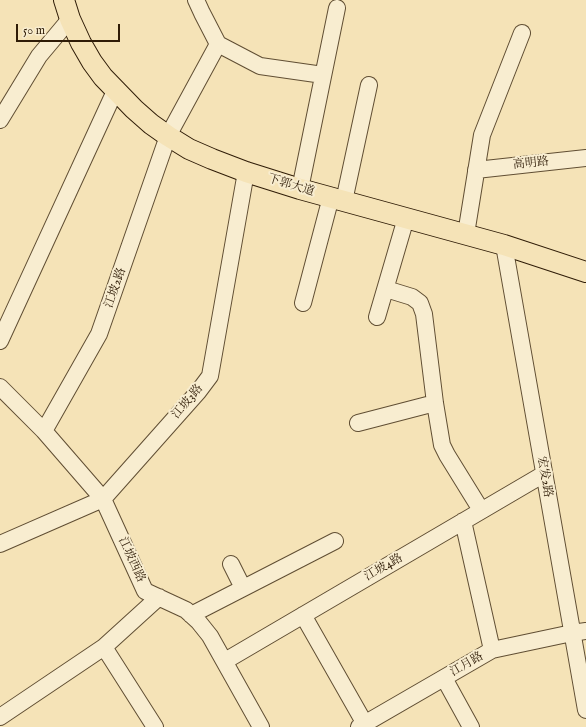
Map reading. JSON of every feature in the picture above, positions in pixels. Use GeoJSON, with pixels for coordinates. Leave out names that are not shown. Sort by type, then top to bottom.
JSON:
{"type":"FeatureCollection","features":[{"type":"Feature","properties":{"kind":"main road","name":"下郭大道"},"geometry":{"type":"LineString","coordinates":[[64,0],[70,19],[81,43],[103,77],[115,91],[145,119],[189,149],[246,172],[300,189],[504,244],[586,272]]}},
{"type":"Feature","properties":{"kind":"street"},"geometry":{"type":"LineString","coordinates":[[196,0],[218,44],[260,66],[323,75]]}},
{"type":"Feature","properties":{"kind":"street"},"geometry":{"type":"LineString","coordinates":[[300,189],[337,8]]}},
{"type":"Feature","properties":{"kind":"street"},"geometry":{"type":"LineString","coordinates":[[0,120],[39,56],[70,19]]}},
{"type":"Feature","properties":{"kind":"street"},"geometry":{"type":"LineString","coordinates":[[466,234],[482,135],[522,34]]}},
{"type":"Feature","properties":{"kind":"street","name":"江坡2路"},"geometry":{"type":"LineString","coordinates":[[44,431],[100,334],[168,136],[218,44]]}},
{"type":"Feature","properties":{"kind":"street"},"geometry":{"type":"LineString","coordinates":[[302,303],[337,199],[369,85]]}},
{"type":"Feature","properties":{"kind":"street"},"geometry":{"type":"LineString","coordinates":[[0,341],[115,91]]}},
{"type":"Feature","properties":{"kind":"street","name":"高明路"},"geometry":{"type":"LineString","coordinates":[[476,170],[586,158]]}},
{"type":"Feature","properties":{"kind":"street","name":"江坡3路"},"geometry":{"type":"LineString","coordinates":[[0,544],[103,499],[198,392],[210,376],[246,172]]}},
{"type":"Feature","properties":{"kind":"street"},"geometry":{"type":"LineString","coordinates":[[378,317],[406,218]]}},
{"type":"Feature","properties":{"kind":"street","name":"宏发2路"},"geometry":{"type":"LineString","coordinates":[[504,244],[544,474],[579,632],[586,710]]}},
{"type":"Feature","properties":{"kind":"street"},"geometry":{"type":"LineString","coordinates":[[386,289],[412,297],[420,303],[424,314],[435,403],[442,445],[481,510]]}},
{"type":"Feature","properties":{"kind":"street","name":"江坡西路"},"geometry":{"type":"LineString","coordinates":[[0,387],[44,431],[103,499],[145,591],[186,610],[198,621],[210,636],[262,727]]}},
{"type":"Feature","properties":{"kind":"street"},"geometry":{"type":"LineString","coordinates":[[358,423],[435,403]]}},
{"type":"Feature","properties":{"kind":"street","name":"江坡4路"},"geometry":{"type":"LineString","coordinates":[[225,661],[544,474]]}},
{"type":"Feature","properties":{"kind":"street"},"geometry":{"type":"LineString","coordinates":[[464,521],[492,650]]}},
{"type":"Feature","properties":{"kind":"street"},"geometry":{"type":"LineString","coordinates":[[191,615],[335,541]]}},
{"type":"Feature","properties":{"kind":"street"},"geometry":{"type":"LineString","coordinates":[[231,564],[243,588]]}},
{"type":"Feature","properties":{"kind":"street"},"geometry":{"type":"LineString","coordinates":[[0,717],[104,648],[159,598]]}},
{"type":"Feature","properties":{"kind":"street"},"geometry":{"type":"LineString","coordinates":[[303,615],[362,725]]}},
{"type":"Feature","properties":{"kind":"street","name":"江月路"},"geometry":{"type":"LineString","coordinates":[[362,725],[492,650],[579,632]]}},
{"type":"Feature","properties":{"kind":"street"},"geometry":{"type":"LineString","coordinates":[[104,648],[155,727]]}},
{"type":"Feature","properties":{"kind":"street"},"geometry":{"type":"LineString","coordinates":[[444,678],[471,727]]}}]}
